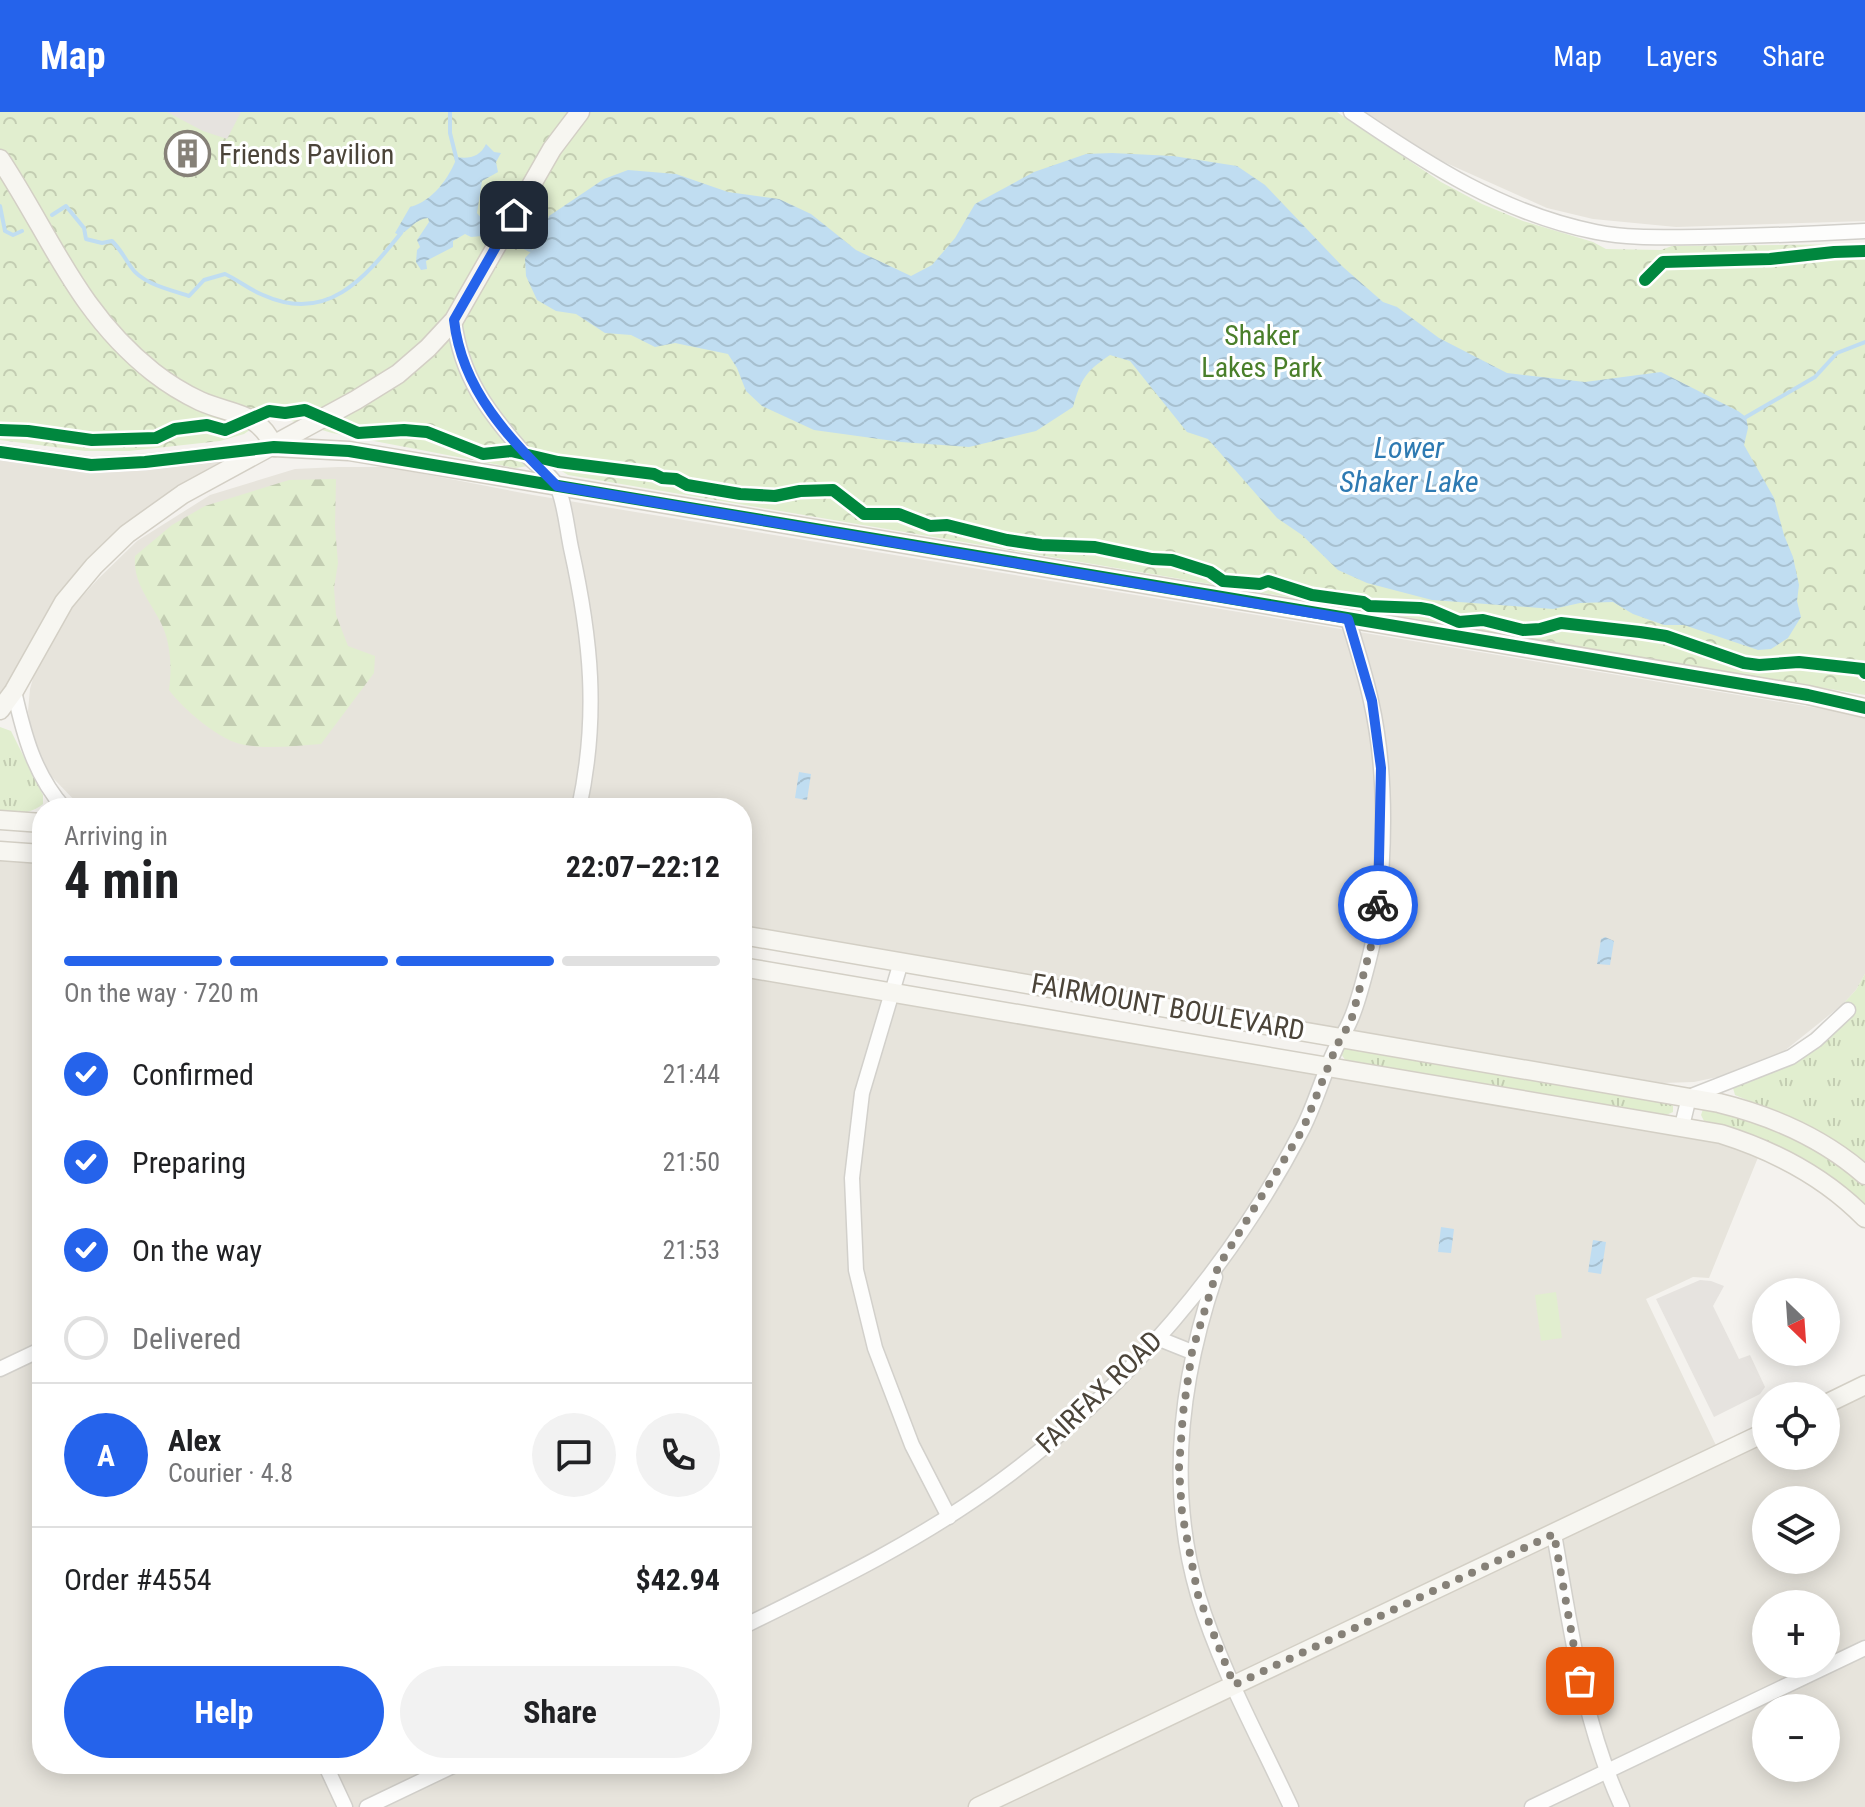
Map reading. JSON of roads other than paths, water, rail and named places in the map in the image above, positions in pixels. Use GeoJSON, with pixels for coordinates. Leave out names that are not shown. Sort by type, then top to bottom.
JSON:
{"type":"FeatureCollection","features":[{"type":"Feature","properties":{"kind":"main road"},"geometry":{"type":"LineString","coordinates":[[0,710],[64,602],[109,551],[183,494],[274,447],[398,374],[454,320],[552,149],[580,112]]}},
{"type":"Feature","properties":{"kind":"main road"},"geometry":{"type":"LineString","coordinates":[[0,159],[63,268],[97,319],[152,372],[201,402],[252,419],[263,427],[274,447]]}},
{"type":"Feature","properties":{"kind":"main road"},"geometry":{"type":"LineString","coordinates":[[274,447],[349,451],[1808,695],[1865,708]]}},
{"type":"Feature","properties":{"kind":"main road"},"geometry":{"type":"LineString","coordinates":[[0,820],[32,822]]}},
{"type":"Feature","properties":{"kind":"main road"},"geometry":{"type":"LineString","coordinates":[[0,851],[32,853]]}},
{"type":"Feature","properties":{"kind":"main road","name":"FAIRMOUNT BOULEVARD"},"geometry":{"type":"LineString","coordinates":[[752,937],[1689,1097],[1736,1107],[1776,1121],[1823,1145],[1864,1173]]}},
{"type":"Feature","properties":{"kind":"main road","name":"FAIRMOUNT BOULEVARD"},"geometry":{"type":"LineString","coordinates":[[752,969],[1682,1126],[1738,1140],[1783,1159],[1828,1185],[1865,1218]]}},
{"type":"Feature","properties":{"kind":"main road"},"geometry":{"type":"LineString","coordinates":[[1840,1397],[1865,1385]]}},
{"type":"Feature","properties":{"kind":"main road"},"geometry":{"type":"LineString","coordinates":[[978,1807],[1752,1439]]}},
{"type":"Feature","properties":{"kind":"street"},"geometry":{"type":"LineString","coordinates":[[1351,112],[1430,166],[1470,187],[1548,219],[1595,232],[1637,238],[1865,231]]}},
{"type":"Feature","properties":{"kind":"street"},"geometry":{"type":"LineString","coordinates":[[454,320],[467,372],[485,407],[557,486],[585,612],[592,720],[580,798]]}},
{"type":"Feature","properties":{"kind":"street"},"geometry":{"type":"LineString","coordinates":[[0,452],[91,465],[159,461],[274,447]]}},
{"type":"Feature","properties":{"kind":"street","name":"FAIRFAX ROAD"},"geometry":{"type":"LineString","coordinates":[[752,1622],[886,1556],[1002,1480],[1067,1428],[1157,1338],[1218,1267],[1303,1129],[1353,1014],[1377,924],[1381,768],[1372,701],[1348,619]]}},
{"type":"Feature","properties":{"kind":"street"},"geometry":{"type":"LineString","coordinates":[[14,691],[33,761],[57,798]]}},
{"type":"Feature","properties":{"kind":"street"},"geometry":{"type":"LineString","coordinates":[[901,962],[862,1093],[852,1178],[856,1270],[875,1348],[912,1445],[949,1517]]}},
{"type":"Feature","properties":{"kind":"street"},"geometry":{"type":"LineString","coordinates":[[1682,1126],[1689,1097],[1791,1057],[1816,1040],[1848,1010]]}},
{"type":"Feature","properties":{"kind":"street"},"geometry":{"type":"LineString","coordinates":[[1218,1267],[1192,1352],[1183,1413],[1179,1468],[1182,1513],[1198,1595],[1234,1685],[1291,1807]]}},
{"type":"Feature","properties":{"kind":"street"},"geometry":{"type":"LineString","coordinates":[[1157,1338],[1192,1352]]}},
{"type":"Feature","properties":{"kind":"street"},"geometry":{"type":"LineString","coordinates":[[0,1369],[32,1354]]}},
{"type":"Feature","properties":{"kind":"street"},"geometry":{"type":"LineString","coordinates":[[1554,1534],[1578,1673],[1597,1747],[1622,1807]]}},
{"type":"Feature","properties":{"kind":"street"},"geometry":{"type":"LineString","coordinates":[[1532,1807],[1865,1648]]}},
{"type":"Feature","properties":{"kind":"street"},"geometry":{"type":"LineString","coordinates":[[330,1774],[345,1807]]}},
{"type":"Feature","properties":{"kind":"street"},"geometry":{"type":"LineString","coordinates":[[367,1807],[436,1774]]}},
{"type":"Feature","properties":{"kind":"water"},"geometry":{"type":"Polygon","coordinates":[[[486,144],[494,152],[501,153],[496,162],[498,172],[482,181],[477,213],[488,226],[482,236],[465,234],[453,241],[453,247],[426,261],[427,269],[421,270],[416,262],[420,247],[417,240],[429,222],[428,218],[399,235],[395,233],[410,207],[426,200],[439,188],[457,157],[474,156],[486,144]]]}},
{"type":"Feature","properties":{"kind":"water","name":"Lower Shaker Lake"},"geometry":{"type":"Polygon","coordinates":[[[1086,154],[1173,156],[1237,166],[1265,185],[1343,267],[1383,302],[1397,307],[1439,338],[1507,373],[1585,382],[1661,372],[1738,411],[1746,417],[1748,428],[1744,445],[1774,498],[1793,557],[1801,617],[1788,638],[1771,649],[1758,650],[1684,625],[1664,625],[1633,614],[1613,602],[1580,603],[1553,609],[1432,600],[1367,583],[1338,570],[1302,535],[1277,518],[1208,439],[1187,432],[1130,361],[1110,355],[1085,377],[1073,407],[1036,431],[969,447],[901,442],[814,430],[762,406],[746,391],[728,354],[675,343],[655,347],[631,335],[605,333],[576,314],[556,311],[537,300],[526,276],[525,258],[540,242],[549,216],[604,179],[628,170],[676,174],[728,192],[779,199],[811,214],[856,250],[911,276],[932,265],[955,238],[975,204],[1034,172],[1086,154]]]}},
{"type":"Feature","properties":{"kind":"water"},"geometry":{"type":"Polygon","coordinates":[[[799,772],[811,774],[807,800],[795,798],[799,772]]]}},
{"type":"Feature","properties":{"kind":"water"},"geometry":{"type":"Polygon","coordinates":[[[1605,937],[1614,941],[1610,965],[1597,964],[1601,939],[1605,937]]]}},
{"type":"Feature","properties":{"kind":"water"},"geometry":{"type":"Polygon","coordinates":[[[1441,1227],[1454,1229],[1451,1253],[1438,1252],[1441,1227]]]}},
{"type":"Feature","properties":{"kind":"water"},"geometry":{"type":"Polygon","coordinates":[[[1593,1240],[1606,1242],[1601,1274],[1588,1272],[1593,1240]]]}},
{"type":"Feature","properties":{"kind":"waterway"},"geometry":{"type":"LineString","coordinates":[[450,112],[450,133],[457,161]]}},
{"type":"Feature","properties":{"kind":"waterway"},"geometry":{"type":"LineString","coordinates":[[0,206],[5,231],[13,235],[22,231]]}},
{"type":"Feature","properties":{"kind":"waterway"},"geometry":{"type":"LineString","coordinates":[[52,215],[66,206],[84,228],[86,239],[102,243],[112,241],[136,273],[166,289],[189,296],[204,280],[225,274],[263,295],[286,303],[306,304],[342,292],[373,266],[401,233]]}},
{"type":"Feature","properties":{"kind":"waterway"},"geometry":{"type":"LineString","coordinates":[[508,239],[530,250]]}},
{"type":"Feature","properties":{"kind":"waterway"},"geometry":{"type":"LineString","coordinates":[[1746,417],[1815,377],[1837,353],[1865,342]]}},
{"type":"Feature","properties":{"kind":"place","name":"Friends Pavilion"},"geometry":{"type":"Point","coordinates":[188,154]}},
{"type":"Feature","properties":{"kind":"park label","name":"Shaker Lakes Park"},"geometry":{"type":"Point","coordinates":[1262,351]}}]}
